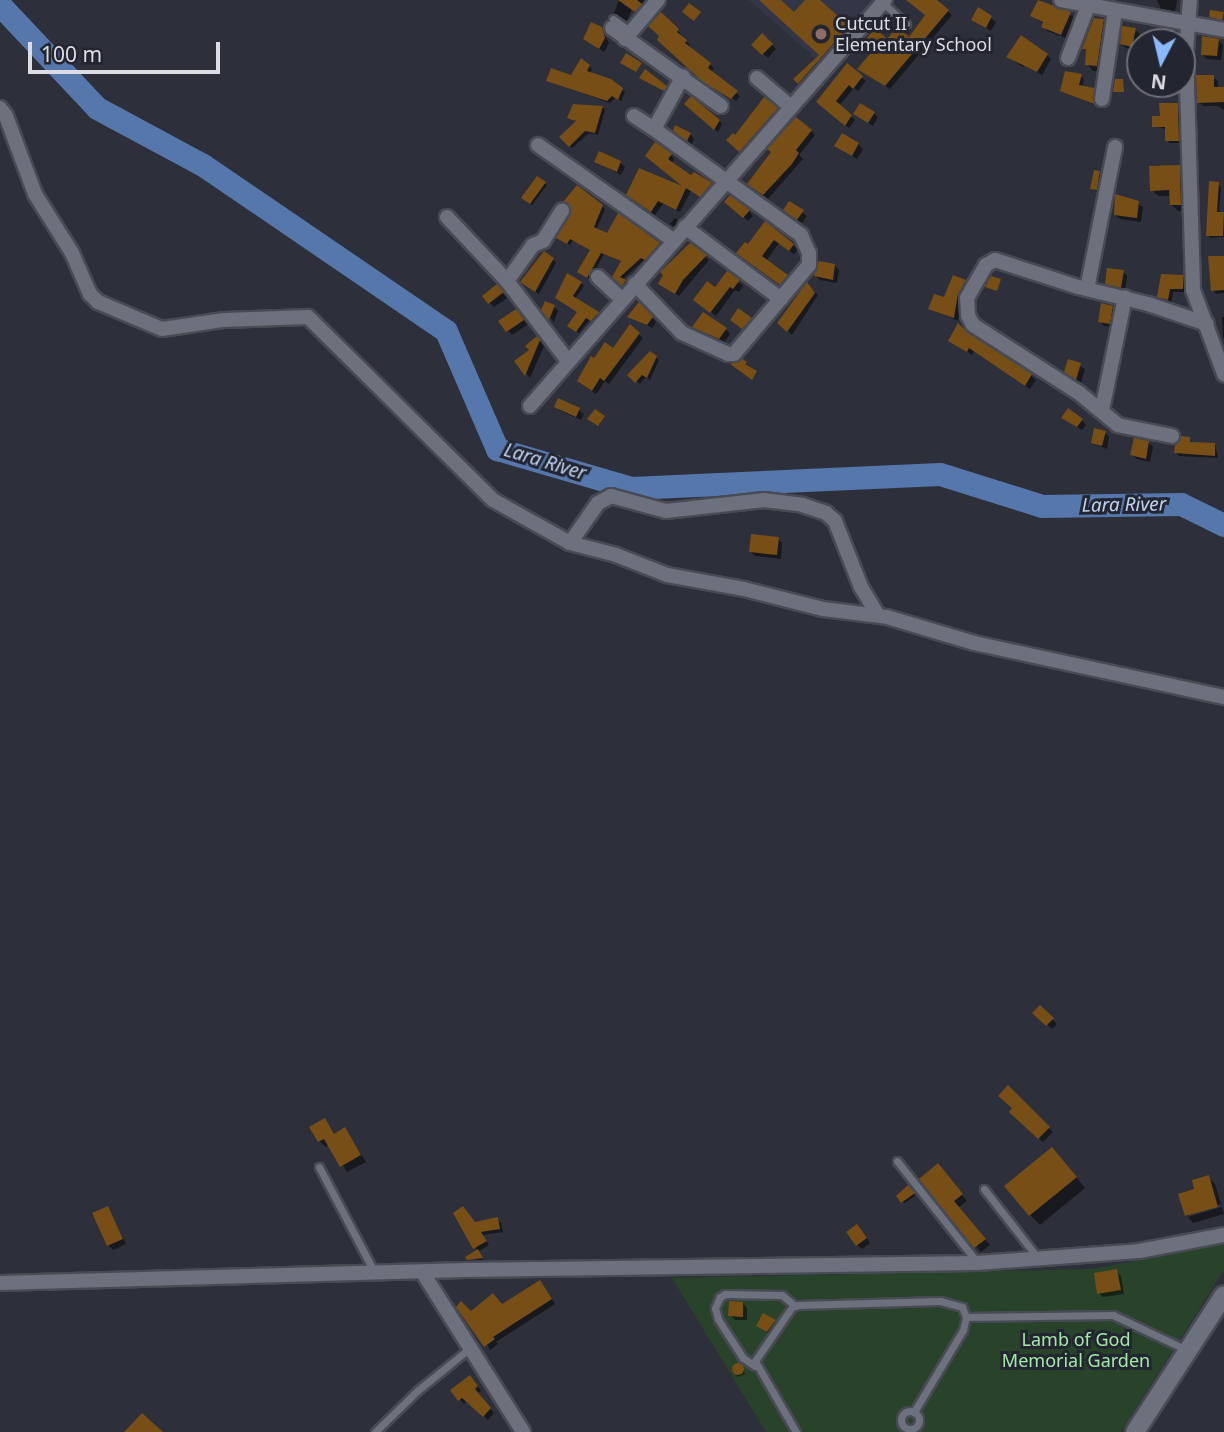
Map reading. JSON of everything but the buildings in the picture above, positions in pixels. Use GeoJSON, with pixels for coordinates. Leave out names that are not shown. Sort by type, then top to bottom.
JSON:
{"type":"FeatureCollection","features":[{"type":"Feature","properties":{"kind":"street"},"geometry":{"type":"LineString","coordinates":[[628,35],[658,0]]}},
{"type":"Feature","properties":{"kind":"street"},"geometry":{"type":"LineString","coordinates":[[1061,0],[1224,30]]}},
{"type":"Feature","properties":{"kind":"street"},"geometry":{"type":"LineString","coordinates":[[1190,0],[1187,23],[1193,280],[1196,297],[1224,374]]}},
{"type":"Feature","properties":{"kind":"street"},"geometry":{"type":"LineString","coordinates":[[530,406],[884,1]]}},
{"type":"Feature","properties":{"kind":"street"},"geometry":{"type":"LineString","coordinates":[[1069,58],[1088,6]]}},
{"type":"Feature","properties":{"kind":"street"},"geometry":{"type":"LineString","coordinates":[[1102,99],[1115,11]]}},
{"type":"Feature","properties":{"kind":"street"},"geometry":{"type":"LineString","coordinates":[[613,24],[721,106]]}},
{"type":"Feature","properties":{"kind":"street"},"geometry":{"type":"LineString","coordinates":[[654,129],[683,76]]}},
{"type":"Feature","properties":{"kind":"street"},"geometry":{"type":"LineString","coordinates":[[757,78],[791,107]]}},
{"type":"Feature","properties":{"kind":"street"},"geometry":{"type":"LineString","coordinates":[[0,108],[6,116],[35,194],[72,253],[90,295],[99,302],[162,329],[224,320],[308,317],[493,500],[570,543],[616,555],[667,575],[744,589],[823,609],[878,615],[974,643],[1224,697]]}},
{"type":"Feature","properties":{"kind":"street"},"geometry":{"type":"LineString","coordinates":[[634,116],[801,235],[806,244],[809,265],[734,354],[728,354],[682,333],[635,284]]}},
{"type":"Feature","properties":{"kind":"street"},"geometry":{"type":"LineString","coordinates":[[538,145],[673,240]]}},
{"type":"Feature","properties":{"kind":"street"},"geometry":{"type":"LineString","coordinates":[[1087,289],[1115,147]]}},
{"type":"Feature","properties":{"kind":"street"},"geometry":{"type":"LineString","coordinates":[[507,281],[533,245],[543,241],[562,211]]}},
{"type":"Feature","properties":{"kind":"street"},"geometry":{"type":"LineString","coordinates":[[447,217],[507,281],[568,361]]}},
{"type":"Feature","properties":{"kind":"street"},"geometry":{"type":"LineString","coordinates":[[685,227],[781,299]]}},
{"type":"Feature","properties":{"kind":"street"},"geometry":{"type":"LineString","coordinates":[[1172,436],[1118,425],[1102,410],[974,325],[968,315],[967,298],[986,265],[995,260],[1087,289],[1125,297],[1207,324]]}},
{"type":"Feature","properties":{"kind":"street"},"geometry":{"type":"LineString","coordinates":[[598,277],[622,299]]}},
{"type":"Feature","properties":{"kind":"street"},"geometry":{"type":"LineString","coordinates":[[1102,410],[1125,297]]}},
{"type":"Feature","properties":{"kind":"street"},"geometry":{"type":"LineString","coordinates":[[570,543],[597,503],[611,496],[666,511],[764,500],[802,505],[826,513],[835,520],[861,587],[878,615]]}},
{"type":"Feature","properties":{"kind":"street"},"geometry":{"type":"LineString","coordinates":[[0,1283],[977,1263],[1149,1250],[1224,1235]]}},
{"type":"Feature","properties":{"kind":"street"},"geometry":{"type":"LineString","coordinates":[[423,1273],[523,1432]]}},
{"type":"Feature","properties":{"kind":"street"},"geometry":{"type":"LineString","coordinates":[[1135,1432],[1224,1295]]}},
{"type":"Feature","properties":{"kind":"lane"},"geometry":{"type":"LineString","coordinates":[[884,1],[906,24]]}},
{"type":"Feature","properties":{"kind":"lane"},"geometry":{"type":"LineString","coordinates":[[897,1161],[977,1263]]}},
{"type":"Feature","properties":{"kind":"lane"},"geometry":{"type":"LineString","coordinates":[[319,1167],[375,1274]]}},
{"type":"Feature","properties":{"kind":"lane"},"geometry":{"type":"LineString","coordinates":[[984,1189],[1039,1259]]}},
{"type":"Feature","properties":{"kind":"lane"},"geometry":{"type":"LineString","coordinates":[[796,1432],[755,1366],[743,1358],[718,1319],[715,1308],[720,1297],[725,1294],[782,1294],[795,1306],[940,1301],[962,1307],[966,1317],[963,1330],[914,1412]]}},
{"type":"Feature","properties":{"kind":"lane"},"geometry":{"type":"LineString","coordinates":[[755,1366],[762,1347],[795,1306]]}},
{"type":"Feature","properties":{"kind":"lane"},"geometry":{"type":"LineString","coordinates":[[966,1317],[1113,1315],[1188,1350]]}},
{"type":"Feature","properties":{"kind":"lane"},"geometry":{"type":"LineString","coordinates":[[375,1432],[417,1391],[470,1348]]}},
{"type":"Feature","properties":{"kind":"lane"},"geometry":{"type":"LineString","coordinates":[[914,1412],[918,1415],[918,1426]]}},
{"type":"Feature","properties":{"kind":"lane"},"geometry":{"type":"LineString","coordinates":[[914,1412],[903,1413],[900,1418],[902,1430],[918,1426]]}},
{"type":"Feature","properties":{"kind":"lane"},"geometry":{"type":"LineString","coordinates":[[918,1426],[927,1432]]}},
{"type":"Feature","properties":{"kind":"shaded area","name":"Cutcut II Elementary School"},"geometry":{"type":"Polygon","coordinates":[[[749,0],[887,0],[825,67],[749,0]]]}},
{"type":"Feature","properties":{"kind":"green space","name":"Lamb of God Memorial Garden"},"geometry":{"type":"Polygon","coordinates":[[[1224,1244],[1224,1270],[1121,1432],[766,1432],[672,1278],[1092,1269],[1224,1244]]]}},
{"type":"Feature","properties":{"kind":"waterway","name":"Lara River"},"geometry":{"type":"LineString","coordinates":[[0,5],[97,108],[203,165],[446,331],[497,449],[631,488],[940,474],[1042,506],[1181,504],[1224,525]]}},
{"type":"Feature","properties":{"kind":"place","name":"Cutcut II Elementary School"},"geometry":{"type":"Point","coordinates":[821,34]}}]}
